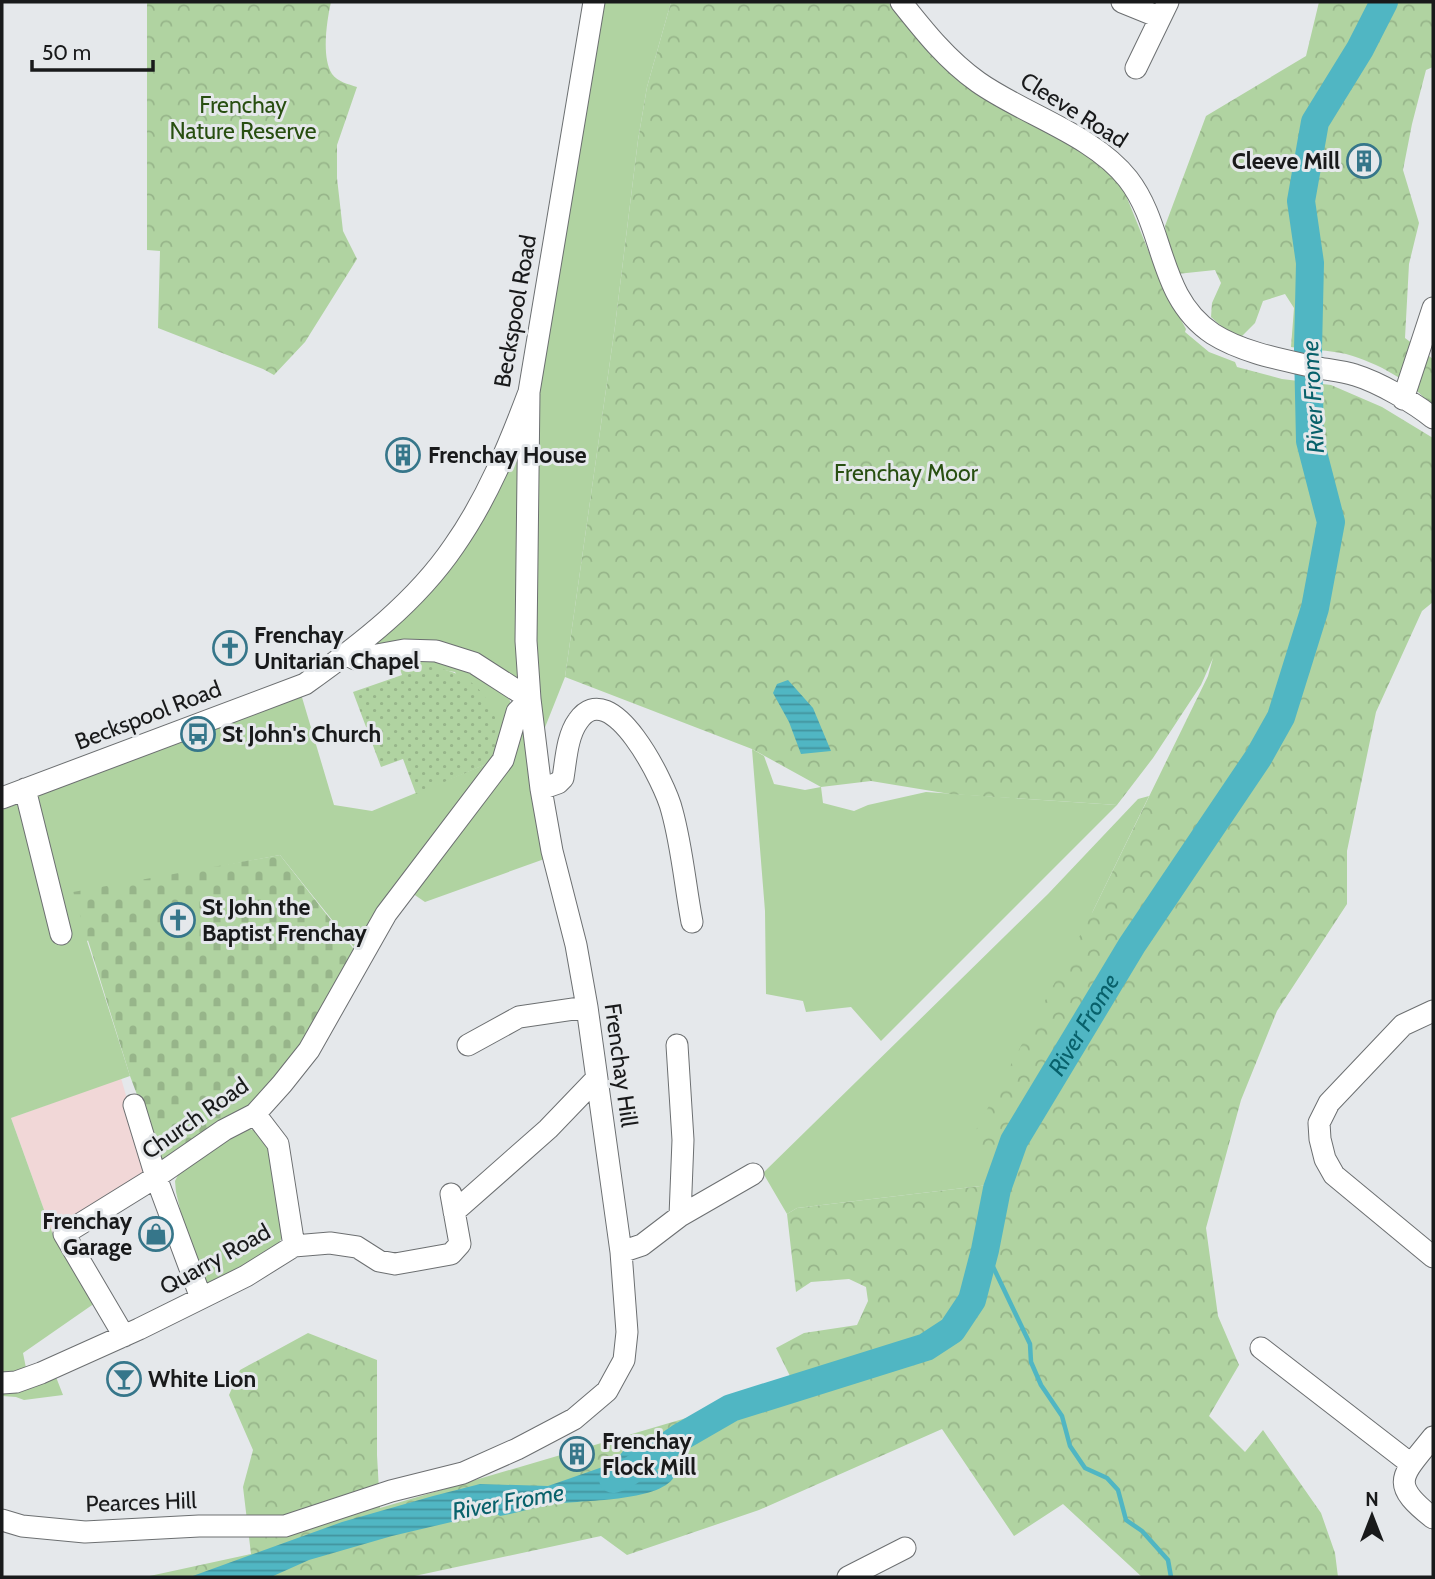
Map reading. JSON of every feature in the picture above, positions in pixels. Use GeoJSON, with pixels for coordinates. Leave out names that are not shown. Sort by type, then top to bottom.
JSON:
{"type":"FeatureCollection","features":[{"type":"Feature","properties":{"kind":"street","name":"Beckspool Road"},"geometry":{"type":"LineString","coordinates":[[2,798],[305,684],[390,618],[453,548],[485,494],[512,437],[529,392],[594,2]]}},
{"type":"Feature","properties":{"kind":"street","name":"Cleeve Road"},"geometry":{"type":"LineString","coordinates":[[901,2],[934,43],[978,81],[1109,159],[1141,200],[1170,279],[1181,303],[1196,321],[1217,336],[1244,348],[1355,375],[1422,408],[1433,418]]}},
{"type":"Feature","properties":{"kind":"street"},"geometry":{"type":"LineString","coordinates":[[1122,2],[1163,9],[1136,68]]}},
{"type":"Feature","properties":{"kind":"street"},"geometry":{"type":"LineString","coordinates":[[1403,399],[1433,308]]}},
{"type":"Feature","properties":{"kind":"street","name":"Frenchay Hill"},"geometry":{"type":"LineString","coordinates":[[285,1526],[391,1491],[463,1473],[517,1449],[574,1419],[607,1391],[624,1360],[626,1332],[621,1252],[587,1007],[576,945],[552,851],[530,699],[526,640],[529,392]]}},
{"type":"Feature","properties":{"kind":"street"},"geometry":{"type":"LineString","coordinates":[[346,654],[355,659],[404,650],[436,651],[474,663],[530,699]]}},
{"type":"Feature","properties":{"kind":"street","name":"Church Road"},"geometry":{"type":"LineString","coordinates":[[124,1336],[64,1234],[225,1130],[255,1114],[282,1084],[309,1050],[386,914],[503,760],[517,712],[530,699]]}},
{"type":"Feature","properties":{"kind":"street"},"geometry":{"type":"LineString","coordinates":[[541,789],[558,783],[563,778],[571,735],[578,721],[587,712],[599,708],[611,712],[642,748],[672,809],[692,922]]}},
{"type":"Feature","properties":{"kind":"street"},"geometry":{"type":"LineString","coordinates":[[25,789],[61,934]]}},
{"type":"Feature","properties":{"kind":"street"},"geometry":{"type":"LineString","coordinates":[[468,1045],[519,1017],[587,1007]]}},
{"type":"Feature","properties":{"kind":"street"},"geometry":{"type":"LineString","coordinates":[[1433,1011],[1403,1026],[1329,1103],[1319,1123],[1325,1159],[1334,1175],[1433,1257]]}},
{"type":"Feature","properties":{"kind":"street"},"geometry":{"type":"LineString","coordinates":[[677,1045],[683,1140],[680,1216]]}},
{"type":"Feature","properties":{"kind":"street","name":"Quarry Road"},"geometry":{"type":"LineString","coordinates":[[2,1383],[16,1382],[41,1373],[124,1336],[247,1276],[294,1246],[330,1242],[357,1247],[379,1261],[395,1264],[451,1254],[460,1244],[453,1203],[530,1146],[596,1079]]}},
{"type":"Feature","properties":{"kind":"street"},"geometry":{"type":"LineString","coordinates":[[134,1105],[156,1177],[201,1298]]}},
{"type":"Feature","properties":{"kind":"street"},"geometry":{"type":"LineString","coordinates":[[255,1114],[278,1144],[294,1246]]}},
{"type":"Feature","properties":{"kind":"street"},"geometry":{"type":"LineString","coordinates":[[621,1252],[642,1245],[680,1216],[753,1174]]}},
{"type":"Feature","properties":{"kind":"street"},"geometry":{"type":"LineString","coordinates":[[1267,1362],[1411,1464]]}},
{"type":"Feature","properties":{"kind":"street"},"geometry":{"type":"LineString","coordinates":[[1433,1437],[1411,1464],[1404,1479],[1405,1491],[1412,1502],[1433,1518]]}},
{"type":"Feature","properties":{"kind":"street","name":"Pearces Hill"},"geometry":{"type":"LineString","coordinates":[[2,1520],[22,1527],[85,1532],[199,1526],[285,1526]]}},
{"type":"Feature","properties":{"kind":"street"},"geometry":{"type":"LineString","coordinates":[[848,1577],[905,1548]]}},
{"type":"Feature","properties":{"kind":"shaded area"},"geometry":{"type":"Polygon","coordinates":[[[121,1078],[148,1173],[52,1232],[11,1118],[121,1078]]]}},
{"type":"Feature","properties":{"kind":"green space","name":"Frenchay Nature Reserve"},"geometry":{"type":"Polygon","coordinates":[[[147,2],[331,2],[326,38],[329,67],[337,79],[357,87],[337,145],[337,178],[343,231],[357,259],[305,342],[274,375],[158,328],[160,251],[147,250],[147,2]]]}},
{"type":"Feature","properties":{"kind":"green space"},"geometry":{"type":"Polygon","coordinates":[[[603,2],[671,2],[647,87],[638,140],[615,326],[565,677],[540,740],[533,672],[538,384],[603,2]]]}},
{"type":"Feature","properties":{"kind":"green space","name":"Frenchay Moor"},"geometry":{"type":"Polygon","coordinates":[[[671,2],[888,2],[923,44],[1069,140],[1119,178],[1163,287],[1186,329],[1185,332],[1209,352],[1235,362],[1237,367],[1282,379],[1331,385],[1382,407],[1433,438],[1433,602],[1422,611],[1376,712],[1347,851],[1347,904],[1277,1011],[1241,1100],[1206,1228],[1218,1316],[1239,1365],[1209,1416],[1245,1452],[1263,1430],[1321,1513],[1335,1553],[1338,1577],[1142,1577],[1063,1504],[1014,1536],[942,1429],[759,1510],[627,1555],[601,1536],[410,1577],[145,1577],[251,1554],[243,1487],[253,1450],[229,1395],[240,1370],[308,1333],[377,1360],[380,1508],[693,1416],[790,1376],[776,1348],[804,1333],[857,1325],[868,1301],[866,1287],[849,1279],[811,1282],[796,1292],[787,1214],[797,1208],[997,1184],[976,1130],[1093,911],[1208,676],[1213,658],[1201,685],[1153,758],[1117,805],[950,794],[871,781],[821,787],[752,749],[565,677],[615,326],[638,140],[647,87],[671,2]]]}},
{"type":"Feature","properties":{"kind":"green space"},"geometry":{"type":"Polygon","coordinates":[[[1319,2],[1433,2],[1433,67],[1426,70],[1403,170],[1419,223],[1409,264],[1405,338],[1433,359],[1433,407],[1404,381],[1370,362],[1339,353],[1291,347],[1294,308],[1285,294],[1263,301],[1255,323],[1241,337],[1222,327],[1211,317],[1212,303],[1221,283],[1215,270],[1177,274],[1167,247],[1165,226],[1206,116],[1306,56],[1319,2]]]}},
{"type":"Feature","properties":{"kind":"green space"},"geometry":{"type":"Polygon","coordinates":[[[516,443],[522,444],[517,681],[500,672],[368,646],[516,443]]]}},
{"type":"Feature","properties":{"kind":"green space"},"geometry":{"type":"Polygon","coordinates":[[[404,654],[471,667],[506,693],[510,701],[510,713],[500,749],[455,672],[398,663],[384,667],[380,658],[404,654]]]}},
{"type":"Feature","properties":{"kind":"green space"},"geometry":{"type":"Polygon","coordinates":[[[398,663],[446,670],[475,686],[484,696],[496,721],[499,747],[496,760],[416,794],[403,759],[381,767],[353,692],[402,675],[398,663]]]}},
{"type":"Feature","properties":{"kind":"green space"},"geometry":{"type":"Polygon","coordinates":[[[301,694],[334,805],[372,811],[496,760],[357,951],[280,855],[212,868],[87,941],[130,1076],[11,1118],[52,1232],[95,1303],[23,1353],[26,1368],[2,1377],[2,810],[301,694]]]}},
{"type":"Feature","properties":{"kind":"green space"},"geometry":{"type":"Polygon","coordinates":[[[524,719],[550,857],[425,902],[409,891],[524,719]]]}},
{"type":"Feature","properties":{"kind":"green space"},"geometry":{"type":"Polygon","coordinates":[[[752,749],[764,756],[774,784],[805,790],[821,787],[823,803],[854,811],[868,805],[926,792],[1117,805],[881,1041],[851,1007],[806,1012],[803,1001],[766,994],[765,911],[752,749]]]}},
{"type":"Feature","properties":{"kind":"green space"},"geometry":{"type":"Polygon","coordinates":[[[1149,796],[1093,911],[997,1184],[797,1208],[787,1214],[763,1173],[1048,894],[1138,799],[1149,796]]]}},
{"type":"Feature","properties":{"kind":"green space"},"geometry":{"type":"Polygon","coordinates":[[[280,855],[356,952],[294,1057],[268,1088],[231,1120],[163,1164],[130,1076],[73,892],[280,855]]]}},
{"type":"Feature","properties":{"kind":"green space"},"geometry":{"type":"Polygon","coordinates":[[[246,1128],[267,1139],[285,1233],[273,1252],[219,1283],[206,1283],[185,1230],[175,1181],[180,1171],[246,1128]]]}},
{"type":"Feature","properties":{"kind":"green space"},"geometry":{"type":"Polygon","coordinates":[[[56,1377],[63,1395],[24,1400],[2,1396],[2,1389],[56,1377]]]}},
{"type":"Feature","properties":{"kind":"water"},"geometry":{"type":"Polygon","coordinates":[[[788,680],[813,708],[831,751],[801,754],[789,722],[773,693],[777,684],[788,680]]]}},
{"type":"Feature","properties":{"kind":"water"},"geometry":{"type":"Polygon","coordinates":[[[633,1438],[633,1450],[661,1474],[670,1473],[674,1477],[666,1485],[653,1491],[618,1498],[553,1504],[500,1516],[494,1512],[392,1536],[309,1560],[271,1577],[190,1577],[342,1522],[480,1484],[548,1486],[614,1463],[633,1438]]]}},
{"type":"Feature","properties":{"kind":"waterway","name":"River Frome"},"geometry":{"type":"LineString","coordinates":[[613,1479],[623,1476],[679,1438],[731,1408],[926,1347],[952,1330],[972,1300],[997,1189],[1014,1141],[1132,945],[1258,758],[1281,717],[1315,608],[1331,522],[1310,441],[1310,263],[1301,201],[1315,122],[1360,49],[1384,2]]}},
{"type":"Feature","properties":{"kind":"waterway"},"geometry":{"type":"LineString","coordinates":[[985,1250],[1030,1344],[1031,1362],[1041,1385],[1062,1416],[1070,1446],[1085,1468],[1107,1478],[1118,1490],[1126,1520],[1142,1531],[1168,1560],[1171,1577]]}},
{"type":"Feature","properties":{"kind":"place","name":"Cleeve Mill"},"geometry":{"type":"Point","coordinates":[1364,161]}},
{"type":"Feature","properties":{"kind":"place","name":"Frenchay House"},"geometry":{"type":"Point","coordinates":[403,455]}},
{"type":"Feature","properties":{"kind":"place","name":"Frenchay Unitarian Chapel"},"geometry":{"type":"Point","coordinates":[230,648]}},
{"type":"Feature","properties":{"kind":"place","name":"St John's Church"},"geometry":{"type":"Point","coordinates":[198,734]}},
{"type":"Feature","properties":{"kind":"place","name":"St John the Baptist Frenchay"},"geometry":{"type":"Point","coordinates":[178,920]}},
{"type":"Feature","properties":{"kind":"place","name":"Frenchay Garage"},"geometry":{"type":"Point","coordinates":[156,1234]}},
{"type":"Feature","properties":{"kind":"place","name":"White Lion"},"geometry":{"type":"Point","coordinates":[124,1379]}},
{"type":"Feature","properties":{"kind":"place","name":"Frenchay Flock Mill"},"geometry":{"type":"Point","coordinates":[577,1454]}}]}
